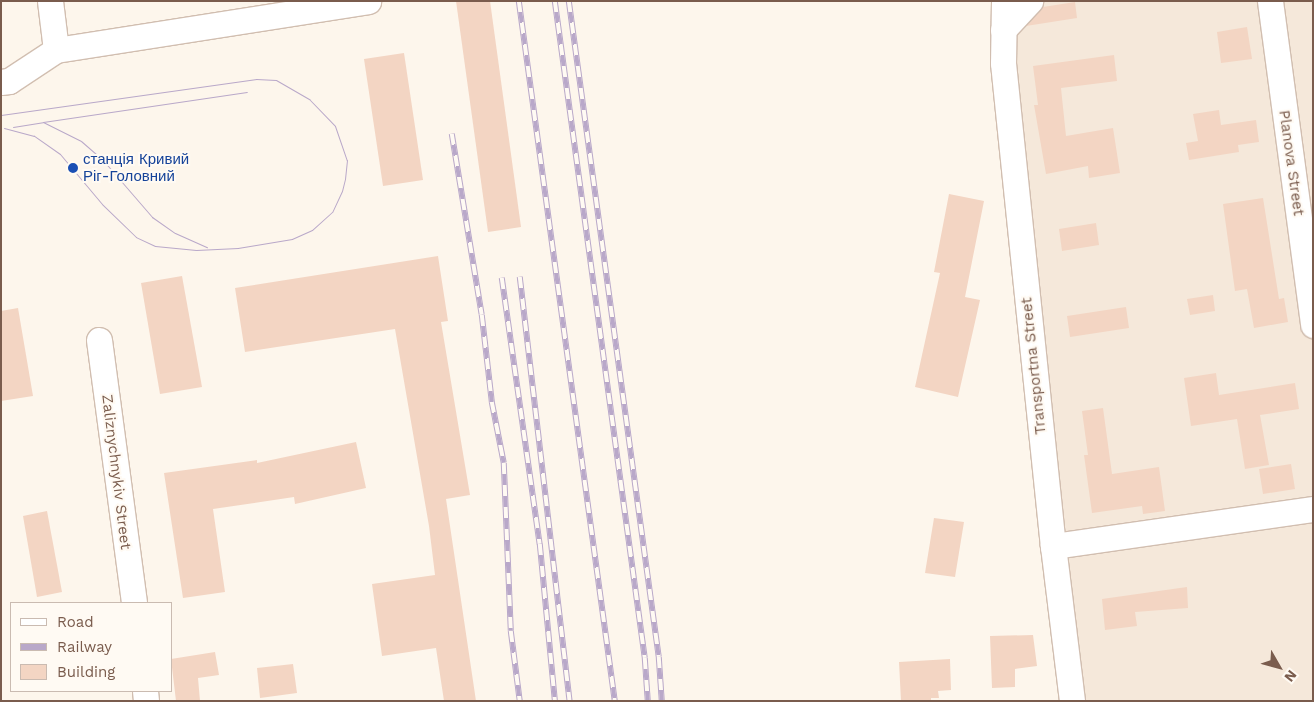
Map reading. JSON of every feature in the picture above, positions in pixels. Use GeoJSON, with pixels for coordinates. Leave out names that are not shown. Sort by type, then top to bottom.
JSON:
{"type":"FeatureCollection","features":[{"type":"Feature","properties":{"kind":"street"},"geometry":{"type":"LineString","coordinates":[[50,1],[56,50]]}},
{"type":"Feature","properties":{"kind":"street"},"geometry":{"type":"LineString","coordinates":[[1,82],[9,81],[56,50],[368,1]]}},
{"type":"Feature","properties":{"kind":"street","name":"Transportna Street"},"geometry":{"type":"LineString","coordinates":[[1004,1],[1003,63],[1053,546],[1072,701]]}},
{"type":"Feature","properties":{"kind":"street"},"geometry":{"type":"LineString","coordinates":[[1003,30],[1030,1]]}},
{"type":"Feature","properties":{"kind":"street","name":"Planova Street"},"geometry":{"type":"LineString","coordinates":[[1270,1],[1313,325]]}},
{"type":"Feature","properties":{"kind":"street","name":"Zaliznychnykiv Street"},"geometry":{"type":"LineString","coordinates":[[99,340],[134,602]]}},
{"type":"Feature","properties":{"kind":"street"},"geometry":{"type":"LineString","coordinates":[[1053,546],[1313,509]]}},
{"type":"Feature","properties":{"kind":"shaded area"},"geometry":{"type":"Polygon","coordinates":[[[1030,1],[1313,1],[1313,701],[1072,701],[1003,63],[1030,1]]]}},
{"type":"Feature","properties":{"kind":"building"},"geometry":{"type":"Polygon","coordinates":[[[456,1],[490,1],[521,227],[488,232],[456,1]]]}},
{"type":"Feature","properties":{"kind":"building"},"geometry":{"type":"Polygon","coordinates":[[[1075,2],[1077,18],[1026,26],[1043,7],[1075,2]]]}},
{"type":"Feature","properties":{"kind":"building"},"geometry":{"type":"Polygon","coordinates":[[[1247,27],[1252,59],[1221,63],[1217,32],[1247,27]]]}},
{"type":"Feature","properties":{"kind":"building"},"geometry":{"type":"Polygon","coordinates":[[[404,53],[423,180],[383,186],[364,59],[404,53]]]}},
{"type":"Feature","properties":{"kind":"building"},"geometry":{"type":"Polygon","coordinates":[[[1114,55],[1117,81],[1061,88],[1066,136],[1113,128],[1120,173],[1089,178],[1088,166],[1046,174],[1034,105],[1038,105],[1033,66],[1114,55]]]}},
{"type":"Feature","properties":{"kind":"building"},"geometry":{"type":"Polygon","coordinates":[[[1219,110],[1221,125],[1256,120],[1259,142],[1238,145],[1239,152],[1189,160],[1186,143],[1198,141],[1193,114],[1219,110]]]}},
{"type":"Feature","properties":{"kind":"building"},"geometry":{"type":"Polygon","coordinates":[[[949,194],[984,201],[965,297],[980,300],[958,397],[915,387],[940,273],[934,272],[949,194]]]}},
{"type":"Feature","properties":{"kind":"building"},"geometry":{"type":"Polygon","coordinates":[[[1263,198],[1279,299],[1284,298],[1288,322],[1254,328],[1247,289],[1235,291],[1223,204],[1263,198]]]}},
{"type":"Feature","properties":{"kind":"building"},"geometry":{"type":"Polygon","coordinates":[[[1096,223],[1099,245],[1062,251],[1059,229],[1096,223]]]}},
{"type":"Feature","properties":{"kind":"building"},"geometry":{"type":"Polygon","coordinates":[[[438,256],[448,321],[441,322],[470,495],[446,499],[476,701],[444,701],[436,648],[382,656],[372,584],[435,575],[429,526],[395,329],[245,352],[235,288],[438,256]]]}},
{"type":"Feature","properties":{"kind":"building"},"geometry":{"type":"Polygon","coordinates":[[[182,276],[202,387],[160,394],[141,283],[182,276]]]}},
{"type":"Feature","properties":{"kind":"building"},"geometry":{"type":"Polygon","coordinates":[[[1213,295],[1215,311],[1190,315],[1187,299],[1213,295]]]}},
{"type":"Feature","properties":{"kind":"building"},"geometry":{"type":"Polygon","coordinates":[[[1126,307],[1129,328],[1070,337],[1067,316],[1126,307]]]}},
{"type":"Feature","properties":{"kind":"building"},"geometry":{"type":"Polygon","coordinates":[[[18,308],[33,396],[1,401],[1,311],[18,308]]]}},
{"type":"Feature","properties":{"kind":"building"},"geometry":{"type":"Polygon","coordinates":[[[1216,373],[1219,395],[1295,383],[1299,409],[1260,415],[1269,465],[1245,469],[1237,419],[1191,426],[1184,378],[1216,373]]]}},
{"type":"Feature","properties":{"kind":"building"},"geometry":{"type":"Polygon","coordinates":[[[1103,408],[1112,474],[1159,467],[1165,511],[1143,514],[1142,506],[1092,513],[1084,455],[1088,455],[1082,411],[1103,408]]]}},
{"type":"Feature","properties":{"kind":"building"},"geometry":{"type":"Polygon","coordinates":[[[356,442],[366,488],[295,504],[294,497],[213,509],[225,592],[183,598],[164,473],[257,460],[257,463],[356,442]]]}},
{"type":"Feature","properties":{"kind":"building"},"geometry":{"type":"Polygon","coordinates":[[[1291,464],[1295,489],[1263,494],[1259,469],[1291,464]]]}},
{"type":"Feature","properties":{"kind":"building"},"geometry":{"type":"Polygon","coordinates":[[[47,511],[62,592],[37,597],[23,516],[47,511]]]}},
{"type":"Feature","properties":{"kind":"building"},"geometry":{"type":"Polygon","coordinates":[[[934,518],[964,522],[955,577],[925,573],[934,518]]]}},
{"type":"Feature","properties":{"kind":"building"},"geometry":{"type":"Polygon","coordinates":[[[1187,587],[1188,608],[1135,612],[1137,626],[1105,630],[1102,599],[1187,587]]]}},
{"type":"Feature","properties":{"kind":"building"},"geometry":{"type":"Polygon","coordinates":[[[1033,635],[1037,666],[1015,669],[1015,687],[992,688],[990,636],[1033,635]]]}},
{"type":"Feature","properties":{"kind":"building"},"geometry":{"type":"Polygon","coordinates":[[[215,652],[219,675],[198,678],[200,701],[176,701],[172,659],[215,652]]]}},
{"type":"Feature","properties":{"kind":"building"},"geometry":{"type":"Polygon","coordinates":[[[950,659],[951,690],[938,691],[939,698],[931,698],[931,701],[901,701],[899,662],[950,659]]]}},
{"type":"Feature","properties":{"kind":"building"},"geometry":{"type":"Polygon","coordinates":[[[293,664],[297,693],[260,698],[257,668],[293,664]]]}},
{"type":"Feature","properties":{"kind":"tram line"},"geometry":{"type":"LineString","coordinates":[[1,115],[256,79],[276,80],[310,100],[335,126],[347,160],[345,179],[342,191],[332,212],[312,230],[292,239],[238,248],[196,250],[155,246],[136,237],[102,204],[60,154],[34,136],[4,128]]}},
{"type":"Feature","properties":{"kind":"tram line"},"geometry":{"type":"LineString","coordinates":[[43,122],[247,92]]}},
{"type":"Feature","properties":{"kind":"tram line"},"geometry":{"type":"LineString","coordinates":[[13,127],[43,122],[81,141],[102,159],[152,217],[175,233],[207,247]]}},
{"type":"Feature","properties":{"kind":"railway"},"geometry":{"type":"LineString","coordinates":[[519,1],[615,701]]}},
{"type":"Feature","properties":{"kind":"railway"},"geometry":{"type":"LineString","coordinates":[[555,1],[645,658],[648,701]]}},
{"type":"Feature","properties":{"kind":"railway"},"geometry":{"type":"LineString","coordinates":[[569,1],[659,657],[662,701]]}},
{"type":"Feature","properties":{"kind":"railway"},"geometry":{"type":"LineString","coordinates":[[452,134],[482,315],[492,402],[504,463],[511,631],[520,701]]}},
{"type":"Feature","properties":{"kind":"railway"},"geometry":{"type":"LineString","coordinates":[[520,277],[570,701]]}},
{"type":"Feature","properties":{"kind":"railway"},"geometry":{"type":"LineString","coordinates":[[502,278],[540,544],[555,701]]}},
{"type":"Feature","properties":{"kind":"place","name":"станція Кривий Ріг-Головний"},"geometry":{"type":"Point","coordinates":[73,168]}}]}
